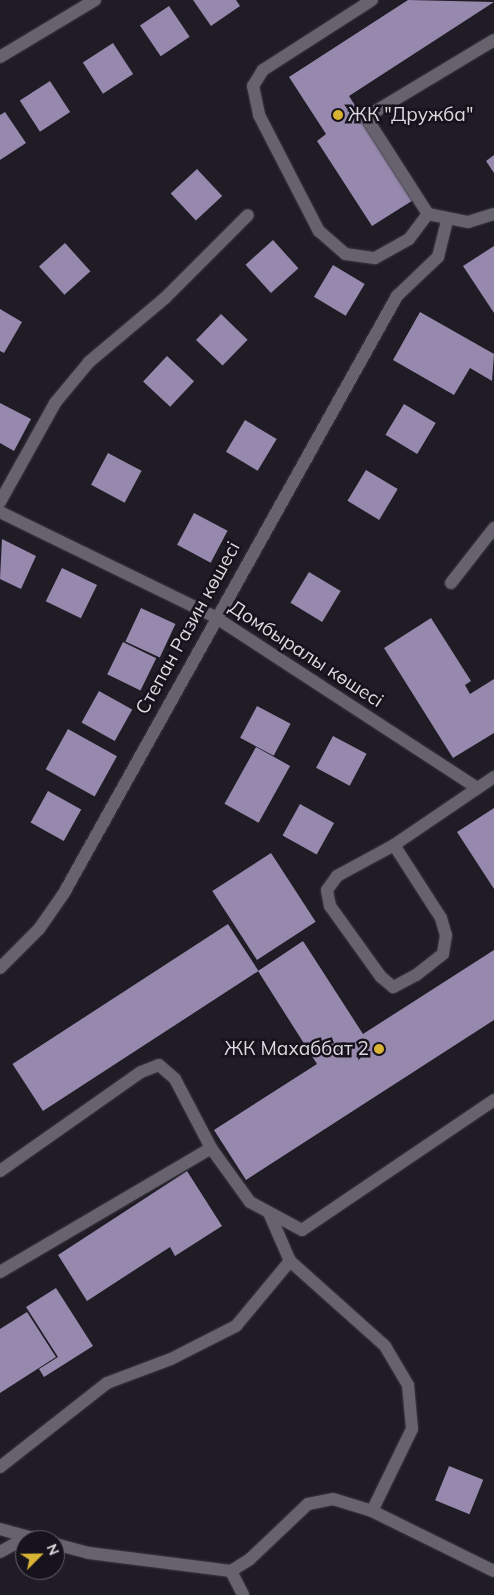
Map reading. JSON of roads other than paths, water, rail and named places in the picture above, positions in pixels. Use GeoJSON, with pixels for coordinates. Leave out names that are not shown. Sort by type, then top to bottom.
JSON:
{"type":"FeatureCollection","features":[{"type":"Feature","properties":{"kind":"street"},"geometry":{"type":"LineString","coordinates":[[0,57],[95,0]]}},
{"type":"Feature","properties":{"kind":"street"},"geometry":{"type":"LineString","coordinates":[[372,0],[263,70],[253,86],[259,115],[319,231],[345,254],[375,258],[408,239],[428,214]]}},
{"type":"Feature","properties":{"kind":"street"},"geometry":{"type":"LineString","coordinates":[[494,40],[366,117],[428,214],[447,221],[468,222],[494,214]]}},
{"type":"Feature","properties":{"kind":"street"},"geometry":{"type":"LineString","coordinates":[[0,502],[55,404],[89,362],[165,298],[248,215]]}},
{"type":"Feature","properties":{"kind":"street","name":"Степан Разин көшесі"},"geometry":{"type":"LineString","coordinates":[[0,968],[39,929],[64,893],[215,617],[397,296],[438,257],[447,221]]}},
{"type":"Feature","properties":{"kind":"street","name":"Домбыралы көшесі"},"geometry":{"type":"LineString","coordinates":[[0,512],[215,617],[477,788]]}},
{"type":"Feature","properties":{"kind":"street"},"geometry":{"type":"LineString","coordinates":[[451,583],[494,528]]}},
{"type":"Feature","properties":{"kind":"street"},"geometry":{"type":"LineString","coordinates":[[394,845],[440,918],[446,935],[443,954],[416,975],[393,987],[380,977],[330,906],[327,890],[337,876],[394,845],[494,777]]}},
{"type":"Feature","properties":{"kind":"street"},"geometry":{"type":"LineString","coordinates":[[0,1171],[141,1072],[159,1065],[175,1079],[211,1148],[250,1202],[270,1215],[302,1230],[494,1100]]}},
{"type":"Feature","properties":{"kind":"street"},"geometry":{"type":"LineString","coordinates":[[0,1272],[211,1148]]}},
{"type":"Feature","properties":{"kind":"street"},"geometry":{"type":"LineString","coordinates":[[270,1215],[290,1261],[384,1346],[408,1385],[412,1429],[372,1511]]}},
{"type":"Feature","properties":{"kind":"street"},"geometry":{"type":"LineString","coordinates":[[0,1467],[107,1383],[170,1359],[236,1326],[290,1261]]}},
{"type":"Feature","properties":{"kind":"street"},"geometry":{"type":"LineString","coordinates":[[65,1547],[89,1553],[231,1571],[250,1559],[308,1504],[333,1499],[372,1511],[494,1571]]}},
{"type":"Feature","properties":{"kind":"street"},"geometry":{"type":"LineString","coordinates":[[0,1529],[15,1533]]}},
{"type":"Feature","properties":{"kind":"street"},"geometry":{"type":"LineString","coordinates":[[0,1552],[15,1546]]}},
{"type":"Feature","properties":{"kind":"street"},"geometry":{"type":"LineString","coordinates":[[231,1571],[243,1595]]}},
{"type":"Feature","properties":{"kind":"place","name":"ЖК \"Дружба\""},"geometry":{"type":"Point","coordinates":[338,115]}},
{"type":"Feature","properties":{"kind":"place","name":"ЖК Махаббат 2"},"geometry":{"type":"Point","coordinates":[379,1049]}}]}
